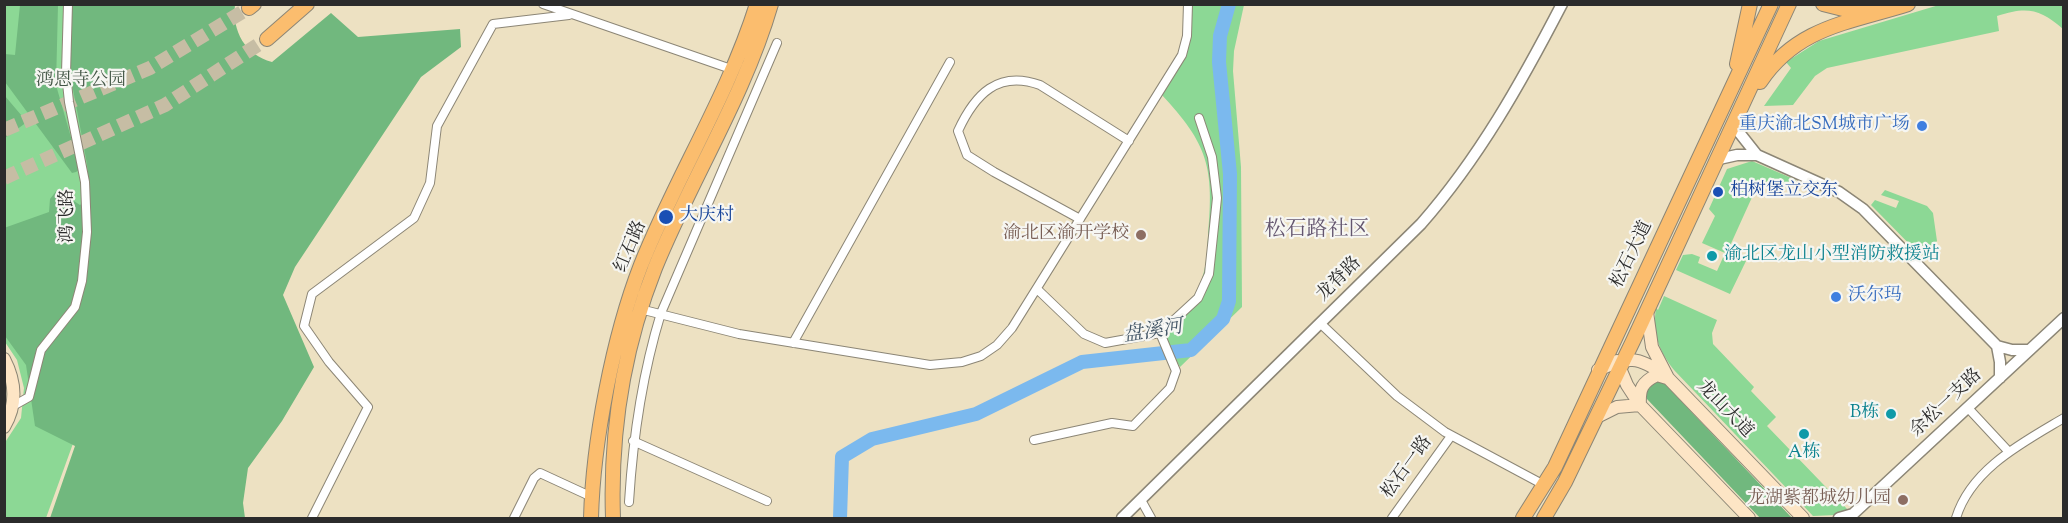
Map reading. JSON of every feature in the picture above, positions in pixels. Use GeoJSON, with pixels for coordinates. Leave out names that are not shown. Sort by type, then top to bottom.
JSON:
{"type":"FeatureCollection","features":[{"type":"Feature","properties":{"kind":"highway"},"geometry":{"type":"LineString","coordinates":[[267,39],[307,4]]}},
{"type":"Feature","properties":{"kind":"highway","name":"红石路"},"geometry":{"type":"LineString","coordinates":[[591,519],[592,497],[617,344],[641,265],[734,70],[758,4]]}},
{"type":"Feature","properties":{"kind":"highway","name":"红石路"},"geometry":{"type":"LineString","coordinates":[[613,519],[615,416],[640,309],[656,267],[755,51],[771,4]]}},
{"type":"Feature","properties":{"kind":"highway"},"geometry":{"type":"LineString","coordinates":[[1728,98],[1750,4]]}},
{"type":"Feature","properties":{"kind":"highway"},"geometry":{"type":"LineString","coordinates":[[1738,57],[1757,4]]}},
{"type":"Feature","properties":{"kind":"highway","name":"松石大道"},"geometry":{"type":"LineString","coordinates":[[1523,519],[1544,485],[1771,4]]}},
{"type":"Feature","properties":{"kind":"highway","name":"松石大道"},"geometry":{"type":"LineString","coordinates":[[1544,519],[1565,482],[1647,312],[1789,4]]}},
{"type":"Feature","properties":{"kind":"highway"},"geometry":{"type":"LineString","coordinates":[[1782,19],[1794,4]]}},
{"type":"Feature","properties":{"kind":"highway"},"geometry":{"type":"LineString","coordinates":[[1823,4],[1843,9],[1875,4]]}},
{"type":"Feature","properties":{"kind":"highway"},"geometry":{"type":"LineString","coordinates":[[1743,106],[1779,56],[1796,42],[1813,34],[1908,4]]}},
{"type":"Feature","properties":{"kind":"main road","name":"龙山大道"},"geometry":{"type":"LineString","coordinates":[[1647,312],[1652,347],[1668,378],[1803,519]]}},
{"type":"Feature","properties":{"kind":"main road"},"geometry":{"type":"LineString","coordinates":[[1613,338],[1621,363],[1640,405],[1749,519]]}},
{"type":"Feature","properties":{"kind":"main road"},"geometry":{"type":"LineString","coordinates":[[4,359],[13,386],[13,406],[4,427]]}},
{"type":"Feature","properties":{"kind":"main road"},"geometry":{"type":"LineString","coordinates":[[1598,370],[1621,363],[1646,362],[1668,378]]}},
{"type":"Feature","properties":{"kind":"main road"},"geometry":{"type":"LineString","coordinates":[[1640,405],[1640,392],[1646,380],[1657,375],[1668,378]]}},
{"type":"Feature","properties":{"kind":"main road"},"geometry":{"type":"LineString","coordinates":[[1597,417],[1617,407],[1640,405]]}},
{"type":"Feature","properties":{"kind":"street","name":"鸿飞路"},"geometry":{"type":"LineString","coordinates":[[13,406],[28,397],[41,350],[71,312],[81,291],[87,232],[85,182],[68,92],[65,47],[68,4]]}},
{"type":"Feature","properties":{"kind":"street"},"geometry":{"type":"LineString","coordinates":[[543,4],[569,15],[734,70]]}},
{"type":"Feature","properties":{"kind":"street"},"geometry":{"type":"LineString","coordinates":[[640,309],[739,333],[930,365],[962,362],[981,356],[997,345],[1012,328],[1182,55],[1187,36],[1188,4]]}},
{"type":"Feature","properties":{"kind":"street","name":"龙脊路"},"geometry":{"type":"LineString","coordinates":[[1122,519],[1421,224],[1452,189],[1484,145],[1562,4]]}},
{"type":"Feature","properties":{"kind":"street"},"geometry":{"type":"LineString","coordinates":[[312,519],[368,407],[329,362],[304,326],[312,294],[414,218],[430,183],[437,126],[493,24],[569,15]]}},
{"type":"Feature","properties":{"kind":"street"},"geometry":{"type":"LineString","coordinates":[[629,502],[633,441],[648,355],[660,313],[777,43]]}},
{"type":"Feature","properties":{"kind":"street"},"geometry":{"type":"LineString","coordinates":[[793,343],[950,62]]}},
{"type":"Feature","properties":{"kind":"street"},"geometry":{"type":"LineString","coordinates":[[1080,219],[994,172],[968,154],[958,131],[969,108],[987,89],[1003,82],[1027,80],[1040,85],[1129,141]]}},
{"type":"Feature","properties":{"kind":"street"},"geometry":{"type":"LineString","coordinates":[[1037,289],[1093,340],[1118,343],[1162,337],[1198,298],[1209,274],[1216,198],[1212,157],[1198,118]]}},
{"type":"Feature","properties":{"kind":"street"},"geometry":{"type":"LineString","coordinates":[[1734,126],[1757,155]]}},
{"type":"Feature","properties":{"kind":"street"},"geometry":{"type":"LineString","coordinates":[[1719,159],[1737,155],[1757,155],[1839,192],[1863,209],[1996,346],[2000,362],[2000,378]]}},
{"type":"Feature","properties":{"kind":"street","name":"余松一支路"},"geometry":{"type":"LineString","coordinates":[[1853,516],[2064,318]]}},
{"type":"Feature","properties":{"kind":"street"},"geometry":{"type":"LineString","coordinates":[[1320,323],[1397,396],[1451,436],[1544,485]]}},
{"type":"Feature","properties":{"kind":"street"},"geometry":{"type":"LineString","coordinates":[[1034,440],[1112,423],[1132,426],[1170,388],[1176,370],[1162,337]]}},
{"type":"Feature","properties":{"kind":"street"},"geometry":{"type":"LineString","coordinates":[[1996,346],[2012,350],[2029,350]]}},
{"type":"Feature","properties":{"kind":"street"},"geometry":{"type":"LineString","coordinates":[[1968,408],[2010,452]]}},
{"type":"Feature","properties":{"kind":"street"},"geometry":{"type":"LineString","coordinates":[[1956,519],[1971,490],[2010,452],[2064,418]]}},
{"type":"Feature","properties":{"kind":"street","name":"松石一路"},"geometry":{"type":"LineString","coordinates":[[1392,519],[1451,436]]}},
{"type":"Feature","properties":{"kind":"street"},"geometry":{"type":"LineString","coordinates":[[633,441],[767,501]]}},
{"type":"Feature","properties":{"kind":"street"},"geometry":{"type":"LineString","coordinates":[[514,519],[534,478],[540,473],[592,497]]}},
{"type":"Feature","properties":{"kind":"street"},"geometry":{"type":"LineString","coordinates":[[1141,500],[1151,519]]}},
{"type":"Feature","properties":{"kind":"street"},"geometry":{"type":"LineString","coordinates":[[1839,519],[1853,516]]}},
{"type":"Feature","properties":{"kind":"green space","name":"鸿恩寺公园"},"geometry":{"type":"Polygon","coordinates":[[[5,5],[232,5],[46,518],[5,518],[4,444],[21,418],[24,388],[17,360],[5,342],[5,5]]]}},
{"type":"Feature","properties":{"kind":"green space"},"geometry":{"type":"Polygon","coordinates":[[[20,5],[58,5],[56,85],[80,169],[76,172],[72,173],[5,82],[5,54],[15,55],[20,5]]]}},
{"type":"Feature","properties":{"kind":"green space"},"geometry":{"type":"Polygon","coordinates":[[[72,5],[235,5],[236,24],[242,41],[254,54],[272,62],[331,13],[358,37],[460,29],[461,47],[421,77],[295,267],[283,295],[314,367],[282,421],[248,468],[243,503],[245,518],[50,518],[75,446],[35,426],[26,365],[5,336],[4,228],[49,212],[50,199],[57,190],[80,205],[90,197],[87,164],[70,73],[72,5]]]}},
{"type":"Feature","properties":{"kind":"green space"},"geometry":{"type":"Polygon","coordinates":[[[1191,5],[1244,5],[1234,51],[1233,71],[1241,167],[1242,307],[1180,367],[1159,329],[1188,304],[1202,280],[1207,251],[1210,192],[1205,159],[1199,143],[1161,94],[1184,57],[1191,5]]]}},
{"type":"Feature","properties":{"kind":"green space"},"geometry":{"type":"Polygon","coordinates":[[[1939,5],[2063,5],[2063,29],[2040,13],[2025,10],[2008,13],[1997,16],[1999,31],[1827,68],[1815,76],[1793,105],[1764,106],[1791,68],[1786,62],[1819,41],[1939,5]]]}},
{"type":"Feature","properties":{"kind":"green space"},"geometry":{"type":"Polygon","coordinates":[[[5,96],[27,122],[4,138],[5,96]]]}},
{"type":"Feature","properties":{"kind":"green space"},"geometry":{"type":"Polygon","coordinates":[[[1752,161],[1796,180],[1792,187],[1776,179],[1758,184],[1729,248],[1733,256],[1746,261],[1730,294],[1676,270],[1683,255],[1692,254],[1700,257],[1698,263],[1717,271],[1725,253],[1702,243],[1715,216],[1709,209],[1727,169],[1752,161]]]}},
{"type":"Feature","properties":{"kind":"green space"},"geometry":{"type":"Polygon","coordinates":[[[1885,190],[1927,206],[1933,213],[1937,241],[1921,256],[1871,205],[1875,200],[1896,208],[1899,201],[1881,195],[1885,190]]]}},
{"type":"Feature","properties":{"kind":"green space"},"geometry":{"type":"Polygon","coordinates":[[[1664,296],[1717,320],[1712,333],[1713,344],[1754,387],[1751,391],[1776,417],[1767,426],[1848,510],[1836,515],[1813,516],[1674,370],[1664,356],[1656,334],[1656,308],[1658,310],[1664,296]]]}},
{"type":"Feature","properties":{"kind":"green space"},"geometry":{"type":"Polygon","coordinates":[[[1655,381],[1664,383],[1792,518],[1760,518],[1647,399],[1646,389],[1655,381]]]}},
{"type":"Feature","properties":{"kind":"waterway","name":"盘溪河"},"geometry":{"type":"LineString","coordinates":[[840,518],[842,457],[872,439],[976,414],[1082,362],[1191,350],[1223,319],[1229,301],[1230,174],[1219,62],[1220,36],[1229,4]]}},
{"type":"Feature","properties":{"kind":"tunnel"},"geometry":{"type":"LineString","coordinates":[[4,130],[150,68],[249,8]]}},
{"type":"Feature","properties":{"kind":"tunnel"},"geometry":{"type":"LineString","coordinates":[[4,178],[165,105],[267,39]]}},
{"type":"Feature","properties":{"kind":"place","name":"重庆渝北SM城市广场"},"geometry":{"type":"Point","coordinates":[1922,126]}},
{"type":"Feature","properties":{"kind":"place","name":"柏树堡立交东"},"geometry":{"type":"Point","coordinates":[1718,192]}},
{"type":"Feature","properties":{"kind":"place","name":"大庆村"},"geometry":{"type":"Point","coordinates":[666,217]}},
{"type":"Feature","properties":{"kind":"place","name":"渝北区渝开学校"},"geometry":{"type":"Point","coordinates":[1141,235]}},
{"type":"Feature","properties":{"kind":"place","name":"渝北区龙山小型消防救援站"},"geometry":{"type":"Point","coordinates":[1712,256]}},
{"type":"Feature","properties":{"kind":"place","name":"沃尔玛"},"geometry":{"type":"Point","coordinates":[1836,297]}},
{"type":"Feature","properties":{"kind":"place","name":"B栋"},"geometry":{"type":"Point","coordinates":[1891,414]}},
{"type":"Feature","properties":{"kind":"place","name":"A栋"},"geometry":{"type":"Point","coordinates":[1804,434]}},
{"type":"Feature","properties":{"kind":"place","name":"龙湖紫都城幼儿园"},"geometry":{"type":"Point","coordinates":[1903,500]}},
{"type":"Feature","properties":{"kind":"district","name":"松石路社区"},"geometry":{"type":"Point","coordinates":[1317,231]}}]}
